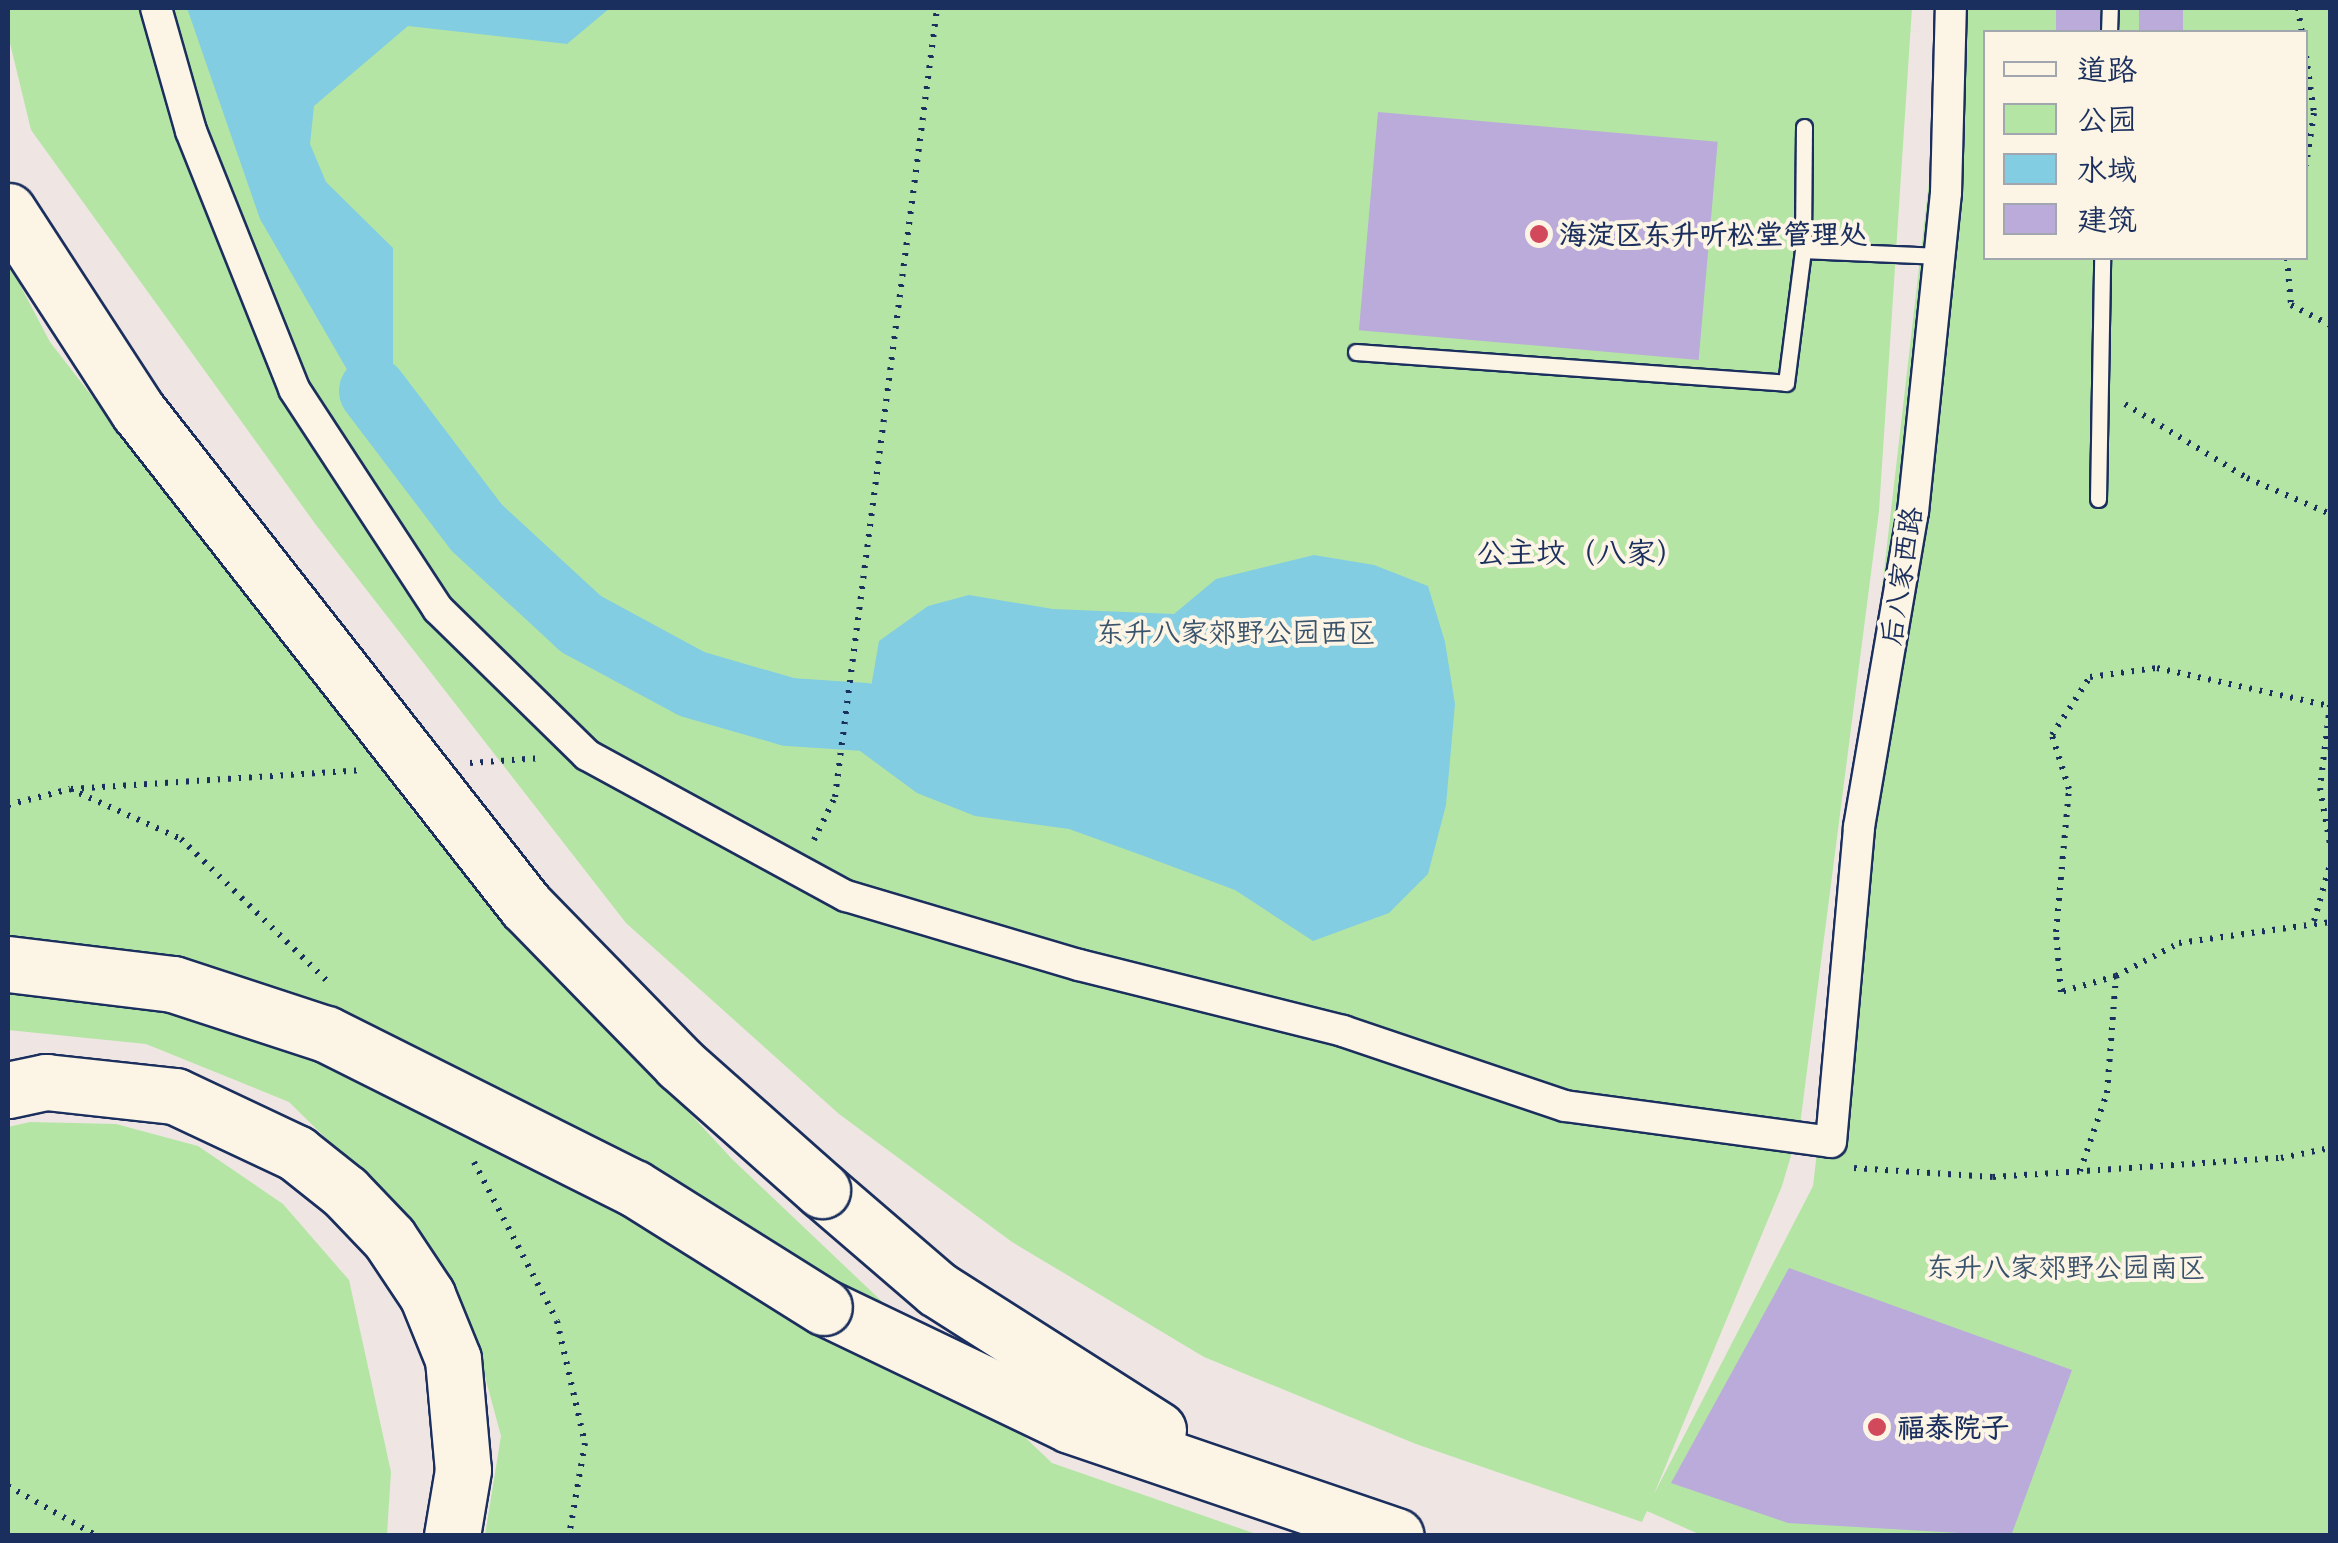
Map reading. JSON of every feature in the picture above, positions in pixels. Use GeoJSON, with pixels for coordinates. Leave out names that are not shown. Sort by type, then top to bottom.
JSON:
{"type":"FeatureCollection","features":[{"type":"Feature","properties":{"kind":"highway"},"geometry":{"type":"LineString","coordinates":[[8,211],[138,411],[526,906],[680,1064],[937,1289],[1012,1342],[1250,1486]]}},
{"type":"Feature","properties":{"kind":"highway"},"geometry":{"type":"LineString","coordinates":[[8,964],[173,984],[326,1034],[634,1188],[824,1307],[1070,1425],[1396,1536]]}},
{"type":"Feature","properties":{"kind":"highway"},"geometry":{"type":"LineString","coordinates":[[8,1090],[76,1083],[176,1096],[296,1153],[345,1192],[388,1238],[426,1295],[454,1359],[463,1470],[452,1536]]}},
{"type":"Feature","properties":{"kind":"street"},"geometry":{"type":"LineString","coordinates":[[156,8],[191,131],[294,389],[438,609],[586,756],[846,896],[1079,965],[1343,1031],[1565,1106],[1830,1142]]}},
{"type":"Feature","properties":{"kind":"street","name":"后八家西路"},"geometry":{"type":"LineString","coordinates":[[1830,1142],[1859,827],[1913,512],[1939,256],[1951,8]]}},
{"type":"Feature","properties":{"kind":"lane"},"geometry":{"type":"LineString","coordinates":[[1356,352],[1786,383],[1802,250],[1804,126]]}},
{"type":"Feature","properties":{"kind":"lane"},"geometry":{"type":"LineString","coordinates":[[1802,250],[1939,256]]}},
{"type":"Feature","properties":{"kind":"lane"},"geometry":{"type":"LineString","coordinates":[[2098,499],[2102,260]]}},
{"type":"Feature","properties":{"kind":"path"},"geometry":{"type":"LineString","coordinates":[[800,870],[835,797],[860,574],[936,8]]}},
{"type":"Feature","properties":{"kind":"path"},"geometry":{"type":"LineString","coordinates":[[2308,70],[2314,113],[2308,152]]}},
{"type":"Feature","properties":{"kind":"path"},"geometry":{"type":"LineString","coordinates":[[2287,260],[2290,305],[2330,325]]}},
{"type":"Feature","properties":{"kind":"path"},"geometry":{"type":"LineString","coordinates":[[2099,388],[2247,478],[2330,514]]}},
{"type":"Feature","properties":{"kind":"path"},"geometry":{"type":"LineString","coordinates":[[2330,844],[2320,788],[2330,706],[2157,668],[2090,677],[2052,734],[2069,789],[2056,932],[2061,992],[2116,976],[2179,944],[2314,921],[2330,922]]}},
{"type":"Feature","properties":{"kind":"path"},"geometry":{"type":"LineString","coordinates":[[467,763],[586,756]]}},
{"type":"Feature","properties":{"kind":"path"},"geometry":{"type":"LineString","coordinates":[[70,789],[368,770]]}},
{"type":"Feature","properties":{"kind":"path"},"geometry":{"type":"LineString","coordinates":[[2314,921],[2330,865]]}},
{"type":"Feature","properties":{"kind":"path"},"geometry":{"type":"LineString","coordinates":[[2080,1171],[2107,1093],[2116,976]]}},
{"type":"Feature","properties":{"kind":"path"},"geometry":{"type":"LineString","coordinates":[[1830,1142],[1835,1166],[1993,1177],[2281,1158],[2330,1148]]}},
{"type":"Feature","properties":{"kind":"path"},"geometry":{"type":"LineString","coordinates":[[8,1486],[98,1536]]}},
{"type":"Feature","properties":{"kind":"green space","name":"东升八家郊野公园西区"},"geometry":{"type":"Polygon","coordinates":[[[8,8],[1912,8],[1879,511],[1800,1125],[1782,1186],[1654,1494],[1813,1186],[1949,8],[2330,8],[2330,1534],[1701,1535],[1647,1511],[1642,1522],[1416,1444],[1204,1357],[1012,1242],[839,1114],[626,923],[316,525],[31,130],[8,35],[8,8]]]}},
{"type":"Feature","properties":{"kind":"green space"},"geometry":{"type":"Polygon","coordinates":[[[8,262],[50,342],[425,827],[732,1159],[1052,1463],[1259,1535],[485,1535],[501,1436],[472,1328],[417,1228],[289,1102],[146,1044],[8,1030],[8,262]]]}},
{"type":"Feature","properties":{"kind":"green space"},"geometry":{"type":"Polygon","coordinates":[[[30,1122],[116,1124],[198,1146],[283,1204],[349,1280],[391,1472],[387,1535],[8,1535],[8,1127],[30,1122]]]}},
{"type":"Feature","properties":{"kind":"water"},"geometry":{"type":"Polygon","coordinates":[[[187,8],[610,8],[567,44],[408,26],[314,106],[310,144],[326,182],[393,248],[393,380],[373,391],[349,373],[260,219],[187,8]]]}},
{"type":"Feature","properties":{"kind":"water"},"geometry":{"type":"Polygon","coordinates":[[[1314,555],[1374,565],[1428,586],[1445,642],[1455,704],[1446,805],[1428,874],[1389,913],[1313,941],[1235,890],[1069,829],[975,816],[917,793],[860,751],[879,641],[928,606],[969,595],[1053,609],[1174,614],[1216,579],[1314,555]]]}},
{"type":"Feature","properties":{"kind":"building"},"geometry":{"type":"Polygon","coordinates":[[[2056,8],[2100,8],[2100,30],[2056,30],[2056,8]]]}},
{"type":"Feature","properties":{"kind":"building"},"geometry":{"type":"Polygon","coordinates":[[[2139,8],[2183,8],[2183,30],[2139,30],[2139,8]]]}},
{"type":"Feature","properties":{"kind":"building","name":"海淀区东升听松堂管理处"},"geometry":{"type":"Polygon","coordinates":[[[1378,112],[1718,142],[1699,360],[1359,330],[1378,112]]]}},
{"type":"Feature","properties":{"kind":"building","name":"福泰院子"},"geometry":{"type":"Polygon","coordinates":[[[1789,1268],[2072,1370],[2011,1536],[1788,1523],[1671,1483],[1789,1268]]]}},
{"type":"Feature","properties":{"kind":"waterway"},"geometry":{"type":"LineString","coordinates":[[373,391],[477,528],[581,624],[692,684],[789,712],[865,717]]}},
{"type":"Feature","properties":{"kind":"place","name":"海淀区东升听松堂管理处"},"geometry":{"type":"Point","coordinates":[1539,234]}},
{"type":"Feature","properties":{"kind":"place","name":"福泰院子"},"geometry":{"type":"Point","coordinates":[1877,1427]}},
{"type":"Feature","properties":{"kind":"district","name":"公主坟（八家）"},"geometry":{"type":"Point","coordinates":[1581,552]}},
{"type":"Feature","properties":{"kind":"park label","name":"东升八家郊野公园南区"},"geometry":{"type":"Point","coordinates":[2066,1267]}}]}
